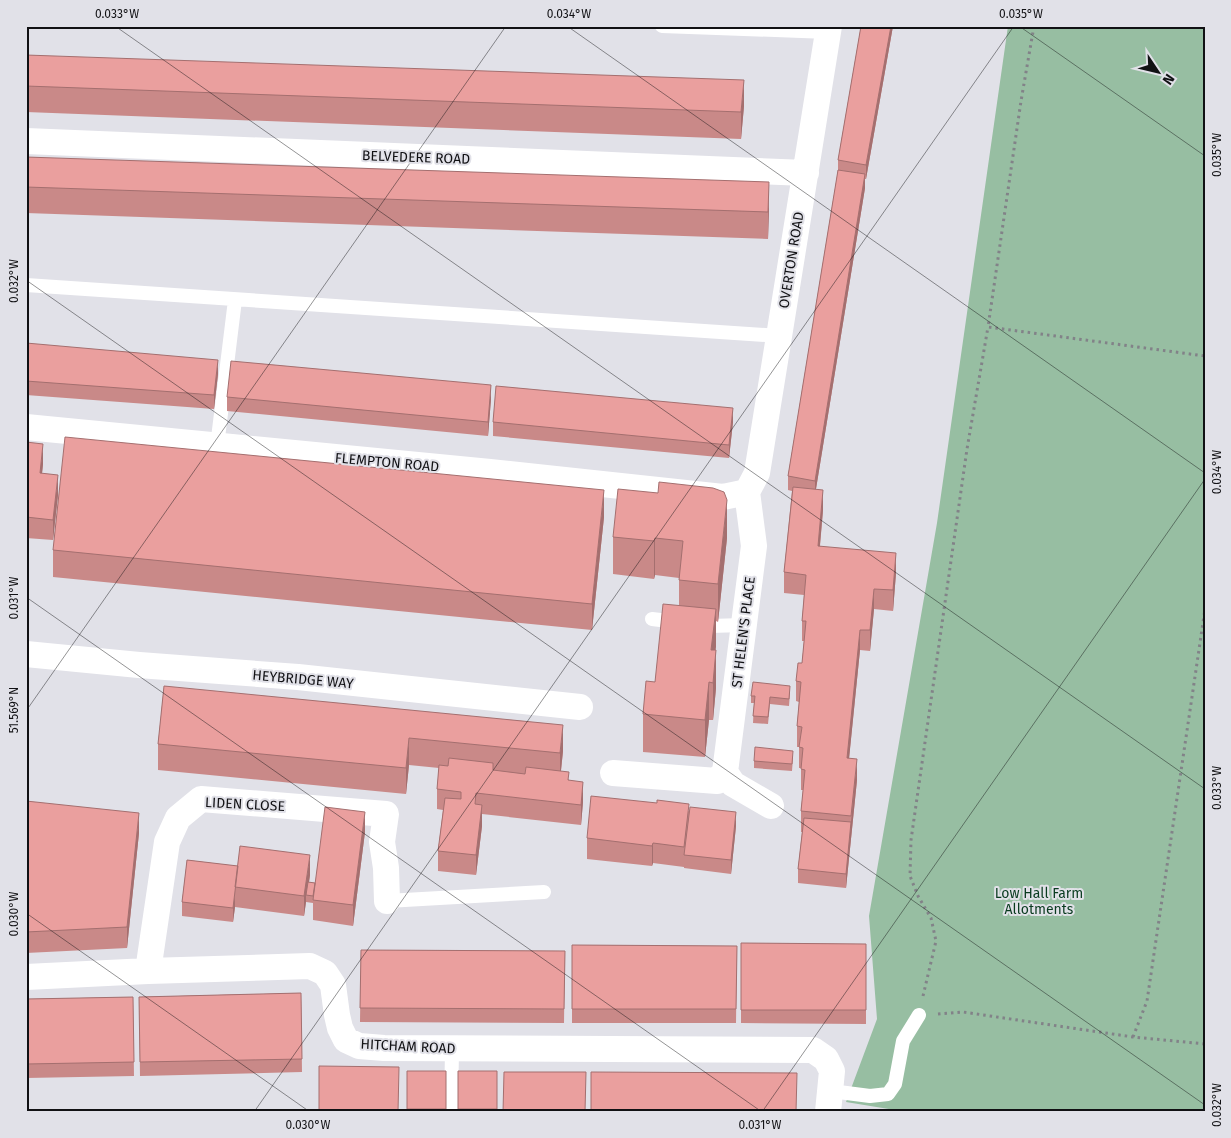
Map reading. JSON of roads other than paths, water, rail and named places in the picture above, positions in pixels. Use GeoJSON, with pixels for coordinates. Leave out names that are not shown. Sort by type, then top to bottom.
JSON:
{"type":"FeatureCollection","features":[{"type":"Feature","properties":{"kind":"street","name":"OVERTON ROAD"},"geometry":{"type":"LineString","coordinates":[[748,492],[757,473],[829,29]]}},
{"type":"Feature","properties":{"kind":"street","name":"BELVEDERE ROAD"},"geometry":{"type":"LineString","coordinates":[[26,141],[806,173]]}},
{"type":"Feature","properties":{"kind":"street","name":"FLEMPTON ROAD"},"geometry":{"type":"LineString","coordinates":[[26,427],[490,472],[723,497],[748,492]]}},
{"type":"Feature","properties":{"kind":"street","name":"ST HELEN'S PLACE"},"geometry":{"type":"LineString","coordinates":[[726,772],[754,546],[748,492]]}},
{"type":"Feature","properties":{"kind":"street","name":"HEYBRIDGE WAY"},"geometry":{"type":"LineString","coordinates":[[26,654],[298,677],[580,707]]}},
{"type":"Feature","properties":{"kind":"street"},"geometry":{"type":"LineString","coordinates":[[614,773],[717,781],[726,772],[733,784],[771,806]]}},
{"type":"Feature","properties":{"kind":"street","name":"LIDEN CLOSE"},"geometry":{"type":"LineString","coordinates":[[148,970],[167,842],[178,818],[202,799],[386,814],[382,842],[386,868],[387,901]]}},
{"type":"Feature","properties":{"kind":"street","name":"HITCHAM ROAD"},"geometry":{"type":"LineString","coordinates":[[26,977],[148,970],[310,966],[325,973],[334,985],[340,1028],[346,1040],[359,1046],[384,1048],[813,1050],[826,1059],[832,1071],[829,1102]]}},
{"type":"Feature","properties":{"kind":"lane"},"geometry":{"type":"LineString","coordinates":[[662,26],[829,29]]}},
{"type":"Feature","properties":{"kind":"lane"},"geometry":{"type":"LineString","coordinates":[[26,285],[779,336]]}},
{"type":"Feature","properties":{"kind":"lane"},"geometry":{"type":"LineString","coordinates":[[217,446],[236,300]]}},
{"type":"Feature","properties":{"kind":"lane"},"geometry":{"type":"LineString","coordinates":[[652,619],[710,626],[744,625]]}},
{"type":"Feature","properties":{"kind":"lane"},"geometry":{"type":"LineString","coordinates":[[387,901],[544,892]]}},
{"type":"Feature","properties":{"kind":"lane"},"geometry":{"type":"LineString","coordinates":[[829,1102],[888,1094],[895,1084],[903,1041],[919,1015]]}},
{"type":"Feature","properties":{"kind":"lane"},"geometry":{"type":"LineString","coordinates":[[452,1048],[452,1112]]}},
{"type":"Feature","properties":{"kind":"park label","name":"Low Hall Farm Allotments"},"geometry":{"type":"Point","coordinates":[1039,902]}}]}
